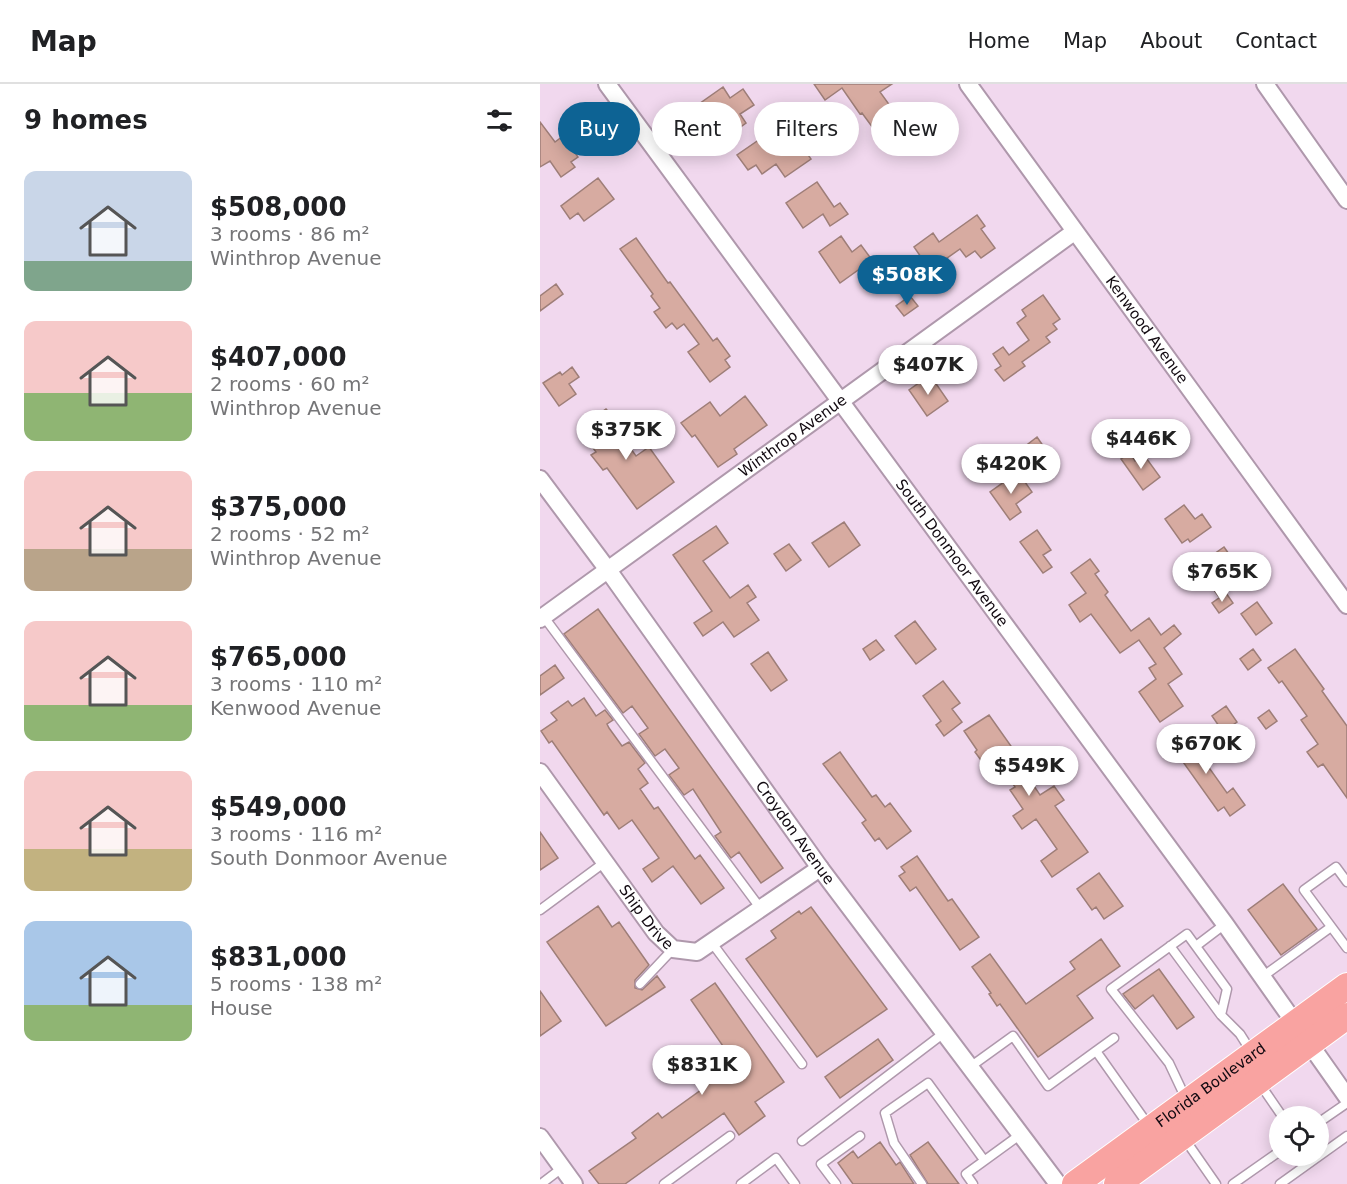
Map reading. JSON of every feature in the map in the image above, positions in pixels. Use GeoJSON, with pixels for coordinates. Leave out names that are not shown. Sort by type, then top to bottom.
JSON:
{"type":"FeatureCollection","features":[{"type":"Feature","properties":{"kind":"main road","name":"Florida Boulevard"},"geometry":{"type":"LineString","coordinates":[[1117,1184],[1258,1082],[1347,986]]}},
{"type":"Feature","properties":{"kind":"main road","name":"Florida Boulevard"},"geometry":{"type":"LineString","coordinates":[[1075,1184],[1253,1054],[1302,1033],[1345,1022]]}},
{"type":"Feature","properties":{"kind":"main road"},"geometry":{"type":"LineString","coordinates":[[1209,1117],[1257,1066],[1253,1054]]}},
{"type":"Feature","properties":{"kind":"street","name":"South Donmoor Avenue"},"geometry":{"type":"LineString","coordinates":[[608,84],[1225,924],[1347,1096]]}},
{"type":"Feature","properties":{"kind":"street","name":"Kenwood Avenue"},"geometry":{"type":"LineString","coordinates":[[968,84],[1347,605]]}},
{"type":"Feature","properties":{"kind":"street"},"geometry":{"type":"LineString","coordinates":[[1265,84],[1347,200]]}},
{"type":"Feature","properties":{"kind":"street","name":"Winthrop Avenue"},"geometry":{"type":"LineString","coordinates":[[542,618],[1074,232]]}},
{"type":"Feature","properties":{"kind":"street","name":"Croydon Avenue"},"geometry":{"type":"LineString","coordinates":[[540,479],[608,570],[820,868],[1058,1184]]}},
{"type":"Feature","properties":{"kind":"street","name":"Ship Drive"},"geometry":{"type":"LineString","coordinates":[[540,772],[656,933],[673,949],[697,952],[820,868]]}},
{"type":"Feature","properties":{"kind":"street"},"geometry":{"type":"LineString","coordinates":[[540,1137],[574,1184]]}},
{"type":"Feature","properties":{"kind":"lane"},"geometry":{"type":"LineString","coordinates":[[542,618],[762,909]]}},
{"type":"Feature","properties":{"kind":"lane"},"geometry":{"type":"LineString","coordinates":[[540,910],[605,862]]}},
{"type":"Feature","properties":{"kind":"lane"},"geometry":{"type":"LineString","coordinates":[[1347,882],[1336,867],[1304,890],[1347,948]]}},
{"type":"Feature","properties":{"kind":"lane"},"geometry":{"type":"LineString","coordinates":[[1196,946],[1225,924]]}},
{"type":"Feature","properties":{"kind":"lane"},"geometry":{"type":"LineString","coordinates":[[1262,977],[1331,927]]}},
{"type":"Feature","properties":{"kind":"lane"},"geometry":{"type":"LineString","coordinates":[[1188,1102],[1169,1064],[1111,989],[1187,934],[1227,989],[1221,1015]]}},
{"type":"Feature","properties":{"kind":"lane"},"geometry":{"type":"LineString","coordinates":[[712,943],[802,1064]]}},
{"type":"Feature","properties":{"kind":"lane"},"geometry":{"type":"LineString","coordinates":[[1170,946],[1221,1015],[1240,1034],[1253,1054]]}},
{"type":"Feature","properties":{"kind":"lane"},"geometry":{"type":"LineString","coordinates":[[640,984],[673,949]]}},
{"type":"Feature","properties":{"kind":"lane"},"geometry":{"type":"LineString","coordinates":[[802,1141],[944,1033]]}},
{"type":"Feature","properties":{"kind":"lane"},"geometry":{"type":"LineString","coordinates":[[970,1067],[1013,1036],[1048,1086],[1114,1038]]}},
{"type":"Feature","properties":{"kind":"lane"},"geometry":{"type":"LineString","coordinates":[[1096,1051],[1151,1128]]}},
{"type":"Feature","properties":{"kind":"lane"},"geometry":{"type":"LineString","coordinates":[[1258,1082],[1275,1106]]}},
{"type":"Feature","properties":{"kind":"lane"},"geometry":{"type":"LineString","coordinates":[[922,1184],[894,1143],[885,1113],[928,1083],[984,1160]]}},
{"type":"Feature","properties":{"kind":"lane"},"geometry":{"type":"LineString","coordinates":[[1329,1115],[1347,1103]]}},
{"type":"Feature","properties":{"kind":"lane"},"geometry":{"type":"LineString","coordinates":[[973,1184],[966,1174],[1021,1134]]}},
{"type":"Feature","properties":{"kind":"lane"},"geometry":{"type":"LineString","coordinates":[[836,1184],[821,1164],[860,1136]]}},
{"type":"Feature","properties":{"kind":"lane"},"geometry":{"type":"LineString","coordinates":[[1182,1136],[1216,1184]]}},
{"type":"Feature","properties":{"kind":"lane"},"geometry":{"type":"LineString","coordinates":[[1280,1184],[1347,1136]]}},
{"type":"Feature","properties":{"kind":"lane"},"geometry":{"type":"LineString","coordinates":[[664,1184],[730,1137]]}},
{"type":"Feature","properties":{"kind":"lane"},"geometry":{"type":"LineString","coordinates":[[741,1184],[776,1158],[795,1184]]}},
{"type":"Feature","properties":{"kind":"lane"},"geometry":{"type":"LineString","coordinates":[[1233,1184],[1269,1159]]}},
{"type":"Feature","properties":{"kind":"lane"},"geometry":{"type":"LineString","coordinates":[[541,1184],[562,1168]]}},
{"type":"Feature","properties":{"kind":"building"},"geometry":{"type":"Polygon","coordinates":[[[814,84],[892,84],[880,92],[887,102],[871,102],[871,125],[862,113],[859,113],[859,102],[852,102],[842,88],[825,100],[814,84]]]}},
{"type":"Feature","properties":{"kind":"building"},"geometry":{"type":"Polygon","coordinates":[[[723,87],[730,98],[743,89],[754,105],[742,113],[742,102],[702,102],[723,87]]]}},
{"type":"Feature","properties":{"kind":"building"},"geometry":{"type":"Polygon","coordinates":[[[540,122],[555,142],[558,140],[558,156],[578,157],[571,162],[575,167],[561,177],[550,161],[540,167],[540,122]]]}},
{"type":"Feature","properties":{"kind":"building"},"geometry":{"type":"Polygon","coordinates":[[[754,143],[754,156],[809,156],[811,159],[785,177],[776,164],[762,174],[756,165],[748,170],[738,156],[742,156],[742,152],[754,143]]]}},
{"type":"Feature","properties":{"kind":"building"},"geometry":{"type":"Polygon","coordinates":[[[598,178],[614,199],[584,221],[578,213],[570,219],[561,206],[598,178]]]}},
{"type":"Feature","properties":{"kind":"building"},"geometry":{"type":"Polygon","coordinates":[[[817,182],[834,207],[840,203],[848,214],[830,226],[823,214],[803,228],[786,203],[817,182]]]}},
{"type":"Feature","properties":{"kind":"building"},"geometry":{"type":"Polygon","coordinates":[[[977,215],[985,226],[981,229],[995,248],[981,258],[975,251],[966,257],[960,249],[930,270],[914,247],[933,233],[939,242],[977,215]]]}},
{"type":"Feature","properties":{"kind":"building"},"geometry":{"type":"Polygon","coordinates":[[[841,236],[852,252],[861,245],[872,260],[840,283],[819,252],[841,236]]]}},
{"type":"Feature","properties":{"kind":"building"},"geometry":{"type":"Polygon","coordinates":[[[636,238],[713,341],[717,338],[730,356],[725,360],[730,367],[710,382],[688,352],[699,344],[684,324],[677,329],[672,323],[666,328],[654,312],[660,308],[651,296],[653,294],[620,249],[636,238]]]}},
{"type":"Feature","properties":{"kind":"building"},"geometry":{"type":"Polygon","coordinates":[[[556,284],[563,294],[540,311],[540,296],[556,284]]]}},
{"type":"Feature","properties":{"kind":"building"},"geometry":{"type":"Polygon","coordinates":[[[1043,295],[1060,319],[1053,324],[1057,329],[1046,337],[1050,342],[1022,362],[1025,366],[1004,381],[995,370],[1001,366],[993,354],[1003,347],[1009,355],[1029,340],[1017,323],[1026,316],[1022,310],[1043,295]]]}},
{"type":"Feature","properties":{"kind":"building"},"geometry":{"type":"Polygon","coordinates":[[[910,296],[918,306],[904,316],[896,306],[910,296]]]}},
{"type":"Feature","properties":{"kind":"building"},"geometry":{"type":"Polygon","coordinates":[[[949,347],[959,361],[941,374],[931,360],[949,347]]]}},
{"type":"Feature","properties":{"kind":"building"},"geometry":{"type":"Polygon","coordinates":[[[572,367],[579,377],[569,384],[576,394],[559,406],[543,383],[560,372],[562,375],[572,367]]]}},
{"type":"Feature","properties":{"kind":"building"},"geometry":{"type":"Polygon","coordinates":[[[930,375],[948,401],[927,416],[909,390],[930,375]]]}},
{"type":"Feature","properties":{"kind":"building"},"geometry":{"type":"Polygon","coordinates":[[[745,396],[767,425],[734,449],[737,454],[718,467],[695,435],[692,437],[681,423],[710,402],[720,416],[745,396]]]}},
{"type":"Feature","properties":{"kind":"building"},"geometry":{"type":"Polygon","coordinates":[[[606,409],[613,417],[610,420],[636,456],[649,447],[674,482],[637,509],[607,468],[603,470],[591,455],[596,452],[584,436],[587,434],[582,426],[606,409]]]}},
{"type":"Feature","properties":{"kind":"building"},"geometry":{"type":"Polygon","coordinates":[[[1037,437],[1046,450],[1023,466],[1015,454],[1037,437]]]}},
{"type":"Feature","properties":{"kind":"building"},"geometry":{"type":"Polygon","coordinates":[[[1130,453],[1135,461],[1144,455],[1160,477],[1143,490],[1121,459],[1130,453]]]}},
{"type":"Feature","properties":{"kind":"building"},"geometry":{"type":"Polygon","coordinates":[[[1018,472],[1032,492],[1016,504],[1021,512],[1010,520],[990,492],[1018,472]]]}},
{"type":"Feature","properties":{"kind":"building"},"geometry":{"type":"Polygon","coordinates":[[[1184,505],[1195,519],[1202,514],[1211,527],[1190,542],[1188,539],[1182,543],[1165,519],[1184,505]]]}},
{"type":"Feature","properties":{"kind":"building"},"geometry":{"type":"Polygon","coordinates":[[[844,522],[860,545],[829,567],[812,543],[844,522]]]}},
{"type":"Feature","properties":{"kind":"building"},"geometry":{"type":"Polygon","coordinates":[[[716,526],[728,543],[703,561],[730,598],[748,585],[756,597],[747,603],[759,620],[734,637],[723,622],[703,636],[694,623],[712,611],[673,555],[716,526]]]}},
{"type":"Feature","properties":{"kind":"building"},"geometry":{"type":"Polygon","coordinates":[[[1037,530],[1051,550],[1043,555],[1052,567],[1043,573],[1020,542],[1037,530]]]}},
{"type":"Feature","properties":{"kind":"building"},"geometry":{"type":"Polygon","coordinates":[[[789,544],[801,560],[786,571],[774,554],[789,544]]]}},
{"type":"Feature","properties":{"kind":"building"},"geometry":{"type":"Polygon","coordinates":[[[1224,547],[1246,578],[1219,597],[1197,566],[1224,547]]]}},
{"type":"Feature","properties":{"kind":"building"},"geometry":{"type":"Polygon","coordinates":[[[1090,559],[1099,571],[1095,574],[1108,592],[1105,595],[1131,631],[1149,618],[1161,635],[1174,625],[1181,634],[1164,648],[1182,674],[1168,684],[1183,706],[1160,722],[1139,692],[1156,679],[1149,668],[1156,664],[1139,640],[1120,653],[1091,614],[1080,622],[1069,605],[1086,593],[1071,573],[1090,559]]]}},
{"type":"Feature","properties":{"kind":"building"},"geometry":{"type":"Polygon","coordinates":[[[1226,593],[1233,603],[1219,613],[1212,603],[1226,593]]]}},
{"type":"Feature","properties":{"kind":"building"},"geometry":{"type":"Polygon","coordinates":[[[1257,602],[1272,623],[1256,635],[1241,614],[1257,602]]]}},
{"type":"Feature","properties":{"kind":"building"},"geometry":{"type":"Polygon","coordinates":[[[598,609],[783,868],[761,883],[739,852],[731,858],[715,836],[721,832],[693,789],[684,795],[669,775],[679,768],[665,749],[655,756],[639,734],[648,728],[632,706],[623,713],[564,634],[598,609]]]}},
{"type":"Feature","properties":{"kind":"building"},"geometry":{"type":"Polygon","coordinates":[[[915,621],[936,649],[916,664],[895,636],[915,621]]]}},
{"type":"Feature","properties":{"kind":"building"},"geometry":{"type":"Polygon","coordinates":[[[876,640],[884,650],[870,660],[863,649],[876,640]]]}},
{"type":"Feature","properties":{"kind":"building"},"geometry":{"type":"Polygon","coordinates":[[[1253,649],[1261,660],[1248,670],[1240,659],[1253,649]]]}},
{"type":"Feature","properties":{"kind":"building"},"geometry":{"type":"Polygon","coordinates":[[[1295,649],[1347,726],[1347,798],[1323,764],[1318,767],[1307,752],[1318,744],[1301,720],[1307,716],[1282,681],[1279,683],[1268,668],[1295,649]]]}},
{"type":"Feature","properties":{"kind":"building"},"geometry":{"type":"Polygon","coordinates":[[[768,652],[787,680],[771,691],[751,664],[768,652]]]}},
{"type":"Feature","properties":{"kind":"building"},"geometry":{"type":"Polygon","coordinates":[[[555,665],[564,678],[540,695],[540,676],[555,665]]]}},
{"type":"Feature","properties":{"kind":"building"},"geometry":{"type":"Polygon","coordinates":[[[943,681],[960,703],[952,709],[962,722],[944,736],[936,725],[941,721],[923,696],[943,681]]]}},
{"type":"Feature","properties":{"kind":"building"},"geometry":{"type":"Polygon","coordinates":[[[584,698],[596,716],[605,710],[613,720],[607,724],[622,746],[629,742],[645,763],[638,769],[648,783],[640,789],[654,809],[658,807],[695,859],[700,855],[724,888],[701,904],[673,866],[652,882],[643,869],[659,858],[632,820],[619,829],[607,812],[604,815],[552,741],[549,743],[541,731],[557,720],[551,713],[568,701],[572,706],[584,698]]]}},
{"type":"Feature","properties":{"kind":"building"},"geometry":{"type":"Polygon","coordinates":[[[1226,706],[1237,722],[1223,732],[1212,716],[1226,706]]]}},
{"type":"Feature","properties":{"kind":"building"},"geometry":{"type":"Polygon","coordinates":[[[1269,710],[1277,721],[1266,729],[1258,718],[1269,710]]]}},
{"type":"Feature","properties":{"kind":"building"},"geometry":{"type":"Polygon","coordinates":[[[989,715],[1018,756],[1015,758],[1040,795],[1054,786],[1064,800],[1055,806],[1088,852],[1052,877],[1041,861],[1057,849],[1036,819],[1022,829],[1013,816],[1023,809],[1010,790],[1015,787],[1013,784],[1017,781],[1000,757],[986,767],[964,731],[989,715]]]}},
{"type":"Feature","properties":{"kind":"building"},"geometry":{"type":"Polygon","coordinates":[[[1189,732],[1209,760],[1205,762],[1227,793],[1233,788],[1245,805],[1230,816],[1224,807],[1218,811],[1171,745],[1189,732]]]}},
{"type":"Feature","properties":{"kind":"building"},"geometry":{"type":"Polygon","coordinates":[[[840,752],[872,797],[876,795],[885,807],[890,803],[911,831],[887,849],[879,838],[875,841],[862,823],[866,820],[823,764],[840,752]]]}},
{"type":"Feature","properties":{"kind":"building"},"geometry":{"type":"Polygon","coordinates":[[[540,832],[558,858],[540,870],[540,832]]]}},
{"type":"Feature","properties":{"kind":"building"},"geometry":{"type":"Polygon","coordinates":[[[917,856],[948,901],[952,899],[979,937],[960,950],[916,887],[910,891],[899,876],[905,872],[901,867],[917,856]]]}},
{"type":"Feature","properties":{"kind":"building"},"geometry":{"type":"Polygon","coordinates":[[[1099,873],[1123,906],[1104,919],[1096,907],[1092,910],[1077,889],[1099,873]]]}},
{"type":"Feature","properties":{"kind":"building"},"geometry":{"type":"Polygon","coordinates":[[[1283,884],[1317,929],[1281,955],[1248,910],[1283,884]]]}},
{"type":"Feature","properties":{"kind":"building"},"geometry":{"type":"Polygon","coordinates":[[[598,906],[612,927],[619,922],[649,965],[635,980],[635,988],[642,990],[657,976],[665,987],[606,1026],[547,942],[598,906]]]}},
{"type":"Feature","properties":{"kind":"building"},"geometry":{"type":"Polygon","coordinates":[[[811,907],[887,1009],[817,1057],[746,959],[776,938],[771,931],[799,911],[801,914],[811,907]]]}},
{"type":"Feature","properties":{"kind":"building"},"geometry":{"type":"Polygon","coordinates":[[[1101,939],[1120,966],[1077,996],[1093,1018],[1038,1057],[1000,1004],[997,1006],[989,994],[991,993],[972,967],[990,954],[1026,1004],[1075,969],[1070,962],[1101,939]]]}},
{"type":"Feature","properties":{"kind":"building"},"geometry":{"type":"Polygon","coordinates":[[[1159,969],[1194,1017],[1177,1029],[1153,995],[1135,1009],[1123,994],[1159,969]]]}},
{"type":"Feature","properties":{"kind":"building"},"geometry":{"type":"Polygon","coordinates":[[[715,983],[784,1082],[755,1102],[765,1116],[739,1135],[724,1113],[625,1184],[599,1184],[589,1171],[636,1138],[632,1133],[658,1113],[662,1118],[705,1087],[701,1081],[732,1059],[691,1000],[715,983]]]}},
{"type":"Feature","properties":{"kind":"building"},"geometry":{"type":"Polygon","coordinates":[[[540,991],[561,1021],[540,1036],[540,991]]]}},
{"type":"Feature","properties":{"kind":"building"},"geometry":{"type":"Polygon","coordinates":[[[878,1039],[893,1060],[840,1098],[825,1077],[878,1039]]]}},
{"type":"Feature","properties":{"kind":"building"},"geometry":{"type":"Polygon","coordinates":[[[880,1142],[896,1165],[900,1162],[914,1184],[853,1184],[838,1163],[853,1151],[858,1158],[880,1142]]]}},
{"type":"Feature","properties":{"kind":"building"},"geometry":{"type":"Polygon","coordinates":[[[928,1142],[959,1184],[928,1184],[910,1155],[928,1142]]]}}]}
